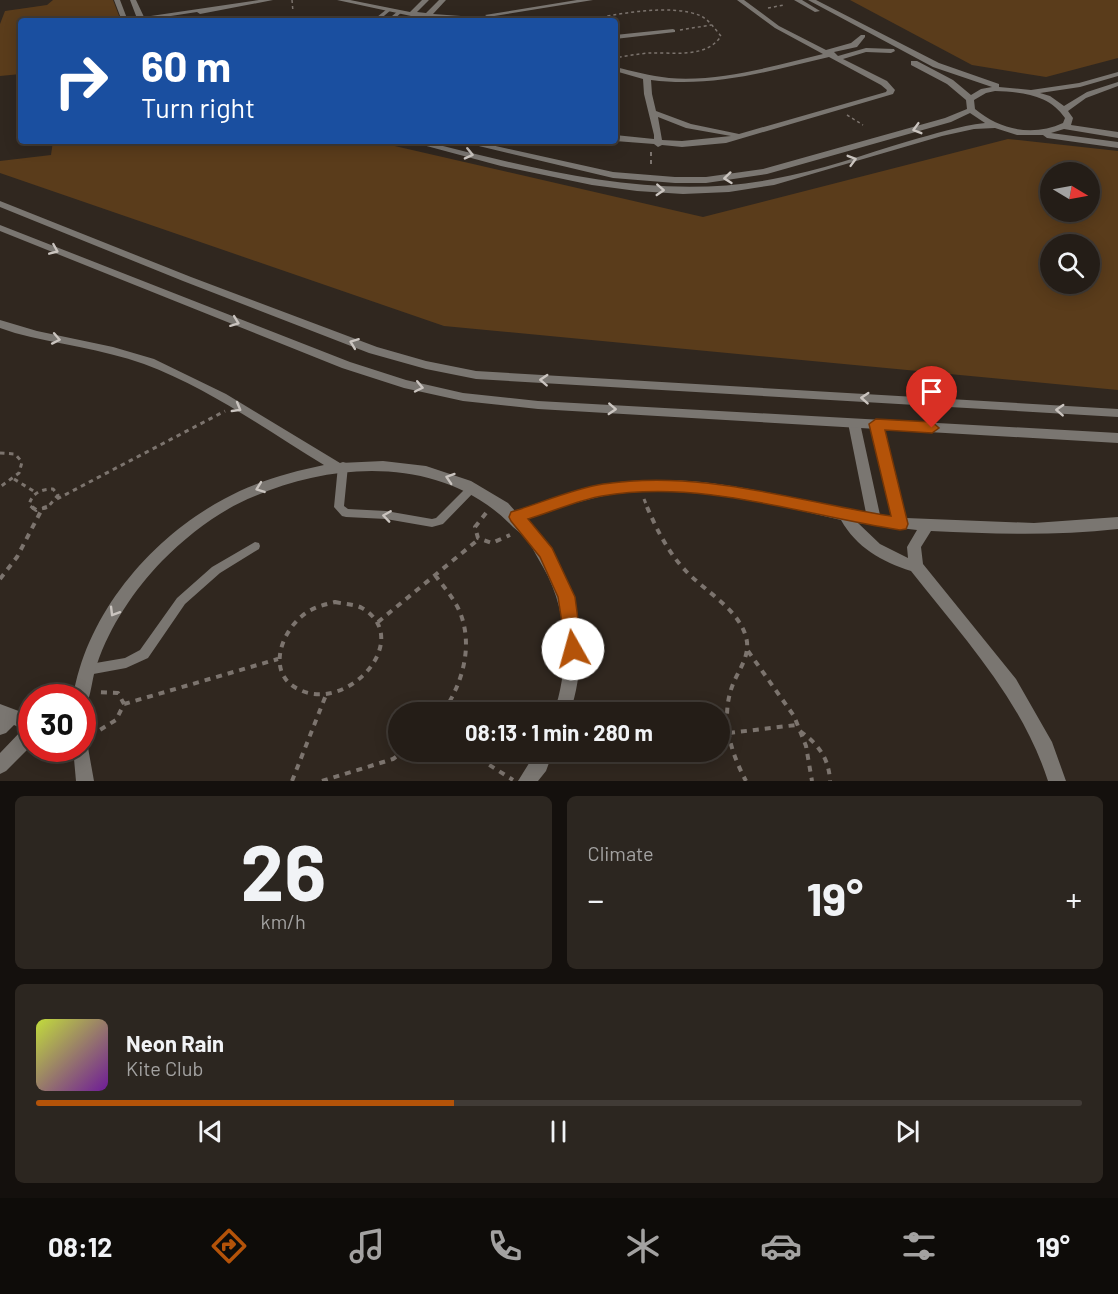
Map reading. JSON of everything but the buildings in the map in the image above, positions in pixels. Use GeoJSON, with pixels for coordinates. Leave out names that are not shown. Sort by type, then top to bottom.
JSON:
{"type":"FeatureCollection","features":[{"type":"Feature","properties":{"kind":"street"},"geometry":{"type":"LineString","coordinates":[[117,0],[125,18]]}},
{"type":"Feature","properties":{"kind":"street"},"geometry":{"type":"LineString","coordinates":[[133,0],[141,18]]}},
{"type":"Feature","properties":{"kind":"street"},"geometry":{"type":"LineString","coordinates":[[195,0],[202,15]]}},
{"type":"Feature","properties":{"kind":"street"},"geometry":{"type":"LineString","coordinates":[[186,18],[270,0]]}},
{"type":"Feature","properties":{"kind":"street"},"geometry":{"type":"LineString","coordinates":[[340,0],[411,14],[452,18]]}},
{"type":"Feature","properties":{"kind":"street"},"geometry":{"type":"LineString","coordinates":[[411,14],[426,0]]}},
{"type":"Feature","properties":{"kind":"street"},"geometry":{"type":"LineString","coordinates":[[427,16],[443,0]]}},
{"type":"Feature","properties":{"kind":"street"},"geometry":{"type":"LineString","coordinates":[[481,18],[590,0]]}},
{"type":"Feature","properties":{"kind":"street"},"geometry":{"type":"LineString","coordinates":[[618,138],[655,144],[705,143],[884,98],[890,94],[891,90],[884,83],[777,27],[740,0]]}},
{"type":"Feature","properties":{"kind":"street"},"geometry":{"type":"LineString","coordinates":[[797,0],[950,82],[970,99],[971,110],[977,116],[998,126]]}},
{"type":"Feature","properties":{"kind":"street"},"geometry":{"type":"LineString","coordinates":[[811,0],[947,70],[1056,102],[1065,110],[1069,118],[1064,126]]}},
{"type":"Feature","properties":{"kind":"street"},"geometry":{"type":"LineString","coordinates":[[172,18],[202,15]]}},
{"type":"Feature","properties":{"kind":"street"},"geometry":{"type":"LineString","coordinates":[[488,15],[497,18]]}},
{"type":"Feature","properties":{"kind":"street"},"geometry":{"type":"LineString","coordinates":[[618,37],[673,31]]}},
{"type":"Feature","properties":{"kind":"street"},"geometry":{"type":"LineString","coordinates":[[832,54],[854,45],[863,36]]}},
{"type":"Feature","properties":{"kind":"street"},"geometry":{"type":"LineString","coordinates":[[618,70],[647,77],[683,81],[719,80],[832,54],[866,50],[891,51]]}},
{"type":"Feature","properties":{"kind":"street"},"geometry":{"type":"LineString","coordinates":[[1026,92],[1080,85],[1118,74]]}},
{"type":"Feature","properties":{"kind":"street"},"geometry":{"type":"LineString","coordinates":[[647,77],[648,97],[658,131],[655,144]]}},
{"type":"Feature","properties":{"kind":"street"},"geometry":{"type":"LineString","coordinates":[[1065,110],[1074,101],[1084,96],[1118,84]]}},
{"type":"Feature","properties":{"kind":"street"},"geometry":{"type":"LineString","coordinates":[[970,99],[984,91],[1009,89]]}},
{"type":"Feature","properties":{"kind":"street"},"geometry":{"type":"LineString","coordinates":[[475,144],[613,175],[706,180],[764,172],[948,120],[971,110]]}},
{"type":"Feature","properties":{"kind":"street"},"geometry":{"type":"LineString","coordinates":[[654,113],[696,128],[746,134]]}},
{"type":"Feature","properties":{"kind":"street"},"geometry":{"type":"LineString","coordinates":[[425,144],[579,180],[631,188],[698,191],[734,189],[774,182],[962,128],[998,126],[1118,145]]}},
{"type":"Feature","properties":{"kind":"street"},"geometry":{"type":"LineString","coordinates":[[1034,133],[1052,131],[1064,126],[1118,135]]}},
{"type":"Feature","properties":{"kind":"street"},"geometry":{"type":"LineString","coordinates":[[0,204],[373,350],[426,365],[466,373],[540,380],[1118,413]]}},
{"type":"Feature","properties":{"kind":"street"},"geometry":{"type":"LineString","coordinates":[[0,228],[318,355],[404,384],[463,397],[538,405],[1118,438]]}},
{"type":"Feature","properties":{"kind":"street"},"geometry":{"type":"LineString","coordinates":[[0,324],[23,333],[92,346],[150,362],[235,406],[340,467]]}},
{"type":"Feature","properties":{"kind":"street"},"geometry":{"type":"LineString","coordinates":[[854,423],[873,520]]}},
{"type":"Feature","properties":{"kind":"street"},"geometry":{"type":"LineString","coordinates":[[876,424],[900,524]]}},
{"type":"Feature","properties":{"kind":"street"},"geometry":{"type":"LineString","coordinates":[[84,684],[100,636],[128,590],[172,543],[205,517],[250,492],[296,475],[340,467],[382,465],[420,469],[456,479],[473,488],[497,502],[520,521],[547,553],[566,597],[573,649],[564,702]]}},
{"type":"Feature","properties":{"kind":"street"},"geometry":{"type":"LineString","coordinates":[[520,521],[600,490],[681,485],[723,489],[900,524],[1023,531],[1118,522]]}},
{"type":"Feature","properties":{"kind":"street"},"geometry":{"type":"LineString","coordinates":[[846,515],[854,529],[875,547],[894,559],[916,566]]}},
{"type":"Feature","properties":{"kind":"street"},"geometry":{"type":"LineString","coordinates":[[927,525],[914,547],[916,566],[1010,684],[1046,748],[1056,781]]}},
{"type":"Feature","properties":{"kind":"street"},"geometry":{"type":"LineString","coordinates":[[0,765],[18,746]]}},
{"type":"Feature","properties":{"kind":"street"},"geometry":{"type":"LineString","coordinates":[[83,762],[85,781]]}},
{"type":"Feature","properties":{"kind":"street"},"geometry":{"type":"LineString","coordinates":[[527,781],[541,762]]}},
{"type":"Feature","properties":{"kind":"lane"},"geometry":{"type":"LineString","coordinates":[[379,18],[389,10]]}},
{"type":"Feature","properties":{"kind":"lane"},"geometry":{"type":"LineString","coordinates":[[393,18],[400,12]]}},
{"type":"Feature","properties":{"kind":"lane"},"geometry":{"type":"LineString","coordinates":[[340,467],[339,507],[346,513],[386,515],[432,523],[439,521],[473,488]]}},
{"type":"Feature","properties":{"kind":"lane"},"geometry":{"type":"LineString","coordinates":[[88,669],[126,663],[144,654],[181,601],[216,570],[255,546]]}},
{"type":"Feature","properties":{"kind":"path"},"geometry":{"type":"LineString","coordinates":[[292,0],[293,12]]}},
{"type":"Feature","properties":{"kind":"path"},"geometry":{"type":"LineString","coordinates":[[673,31],[711,25]]}},
{"type":"Feature","properties":{"kind":"path"},"geometry":{"type":"LineString","coordinates":[[839,109],[863,126]]}},
{"type":"Feature","properties":{"kind":"path"},"geometry":{"type":"LineString","coordinates":[[651,168],[655,144]]}},
{"type":"Feature","properties":{"kind":"path"},"geometry":{"type":"LineString","coordinates":[[57,499],[58,495],[53,489],[36,493],[31,497],[29,505],[36,510],[42,509],[235,406]]}},
{"type":"Feature","properties":{"kind":"path"},"geometry":{"type":"LineString","coordinates":[[0,453],[20,457],[22,467],[14,479],[0,487]]}},
{"type":"Feature","properties":{"kind":"path"},"geometry":{"type":"LineString","coordinates":[[14,479],[36,493]]}},
{"type":"Feature","properties":{"kind":"path"},"geometry":{"type":"LineString","coordinates":[[639,486],[657,531],[675,559],[690,576],[733,615],[746,633],[748,651],[744,667],[734,681],[729,702]]}},
{"type":"Feature","properties":{"kind":"path"},"geometry":{"type":"LineString","coordinates":[[497,502],[476,525],[475,534],[479,539],[487,543],[498,542],[520,521]]}},
{"type":"Feature","properties":{"kind":"path"},"geometry":{"type":"LineString","coordinates":[[0,579],[17,557],[42,509]]}},
{"type":"Feature","properties":{"kind":"path"},"geometry":{"type":"LineString","coordinates":[[378,622],[479,539]]}},
{"type":"Feature","properties":{"kind":"path"},"geometry":{"type":"LineString","coordinates":[[435,575],[460,610],[466,640],[463,672],[450,702]]}},
{"type":"Feature","properties":{"kind":"path"},"geometry":{"type":"LineString","coordinates":[[341,602],[358,605],[368,610],[378,622],[382,648],[371,670],[351,687],[326,695],[313,694],[292,685],[285,677],[279,659],[280,645],[292,624],[301,616],[323,604],[341,602]]}},
{"type":"Feature","properties":{"kind":"path"},"geometry":{"type":"LineString","coordinates":[[748,651],[777,690],[798,728],[806,746],[812,781]]}},
{"type":"Feature","properties":{"kind":"path"},"geometry":{"type":"LineString","coordinates":[[124,704],[279,659]]}},
{"type":"Feature","properties":{"kind":"path"},"geometry":{"type":"LineString","coordinates":[[96,694],[116,691],[124,699],[123,710],[114,723],[96,732]]}},
{"type":"Feature","properties":{"kind":"path"},"geometry":{"type":"LineString","coordinates":[[292,781],[326,695]]}},
{"type":"Feature","properties":{"kind":"path"},"geometry":{"type":"LineString","coordinates":[[730,733],[798,728],[822,751],[829,765],[830,781]]}},
{"type":"Feature","properties":{"kind":"path"},"geometry":{"type":"LineString","coordinates":[[730,745],[746,781]]}},
{"type":"Feature","properties":{"kind":"path"},"geometry":{"type":"LineString","coordinates":[[322,781],[388,761]]}},
{"type":"Feature","properties":{"kind":"path"},"geometry":{"type":"LineString","coordinates":[[484,762],[513,781]]}},
{"type":"Feature","properties":{"kind":"shaded area"},"geometry":{"type":"Polygon","coordinates":[[[53,0],[113,0],[120,18],[18,18],[18,74],[0,76],[0,24],[5,11],[47,5],[53,0]]]}},
{"type":"Feature","properties":{"kind":"shaded area"},"geometry":{"type":"Polygon","coordinates":[[[850,0],[1118,0],[1118,58],[1046,77],[972,65],[850,0]]]}},
{"type":"Feature","properties":{"kind":"shaded area"},"geometry":{"type":"Polygon","coordinates":[[[1008,139],[1118,151],[1118,390],[444,326],[0,173],[0,161],[51,155],[53,144],[386,144],[703,217],[1008,139]]]}},
{"type":"Feature","properties":{"kind":"route"},"geometry":{"type":"LineString","coordinates":[[573,649],[566,597],[547,553],[517,517],[600,490],[681,485],[763,496],[846,515],[900,524],[876,424],[932,428]]}}]}
